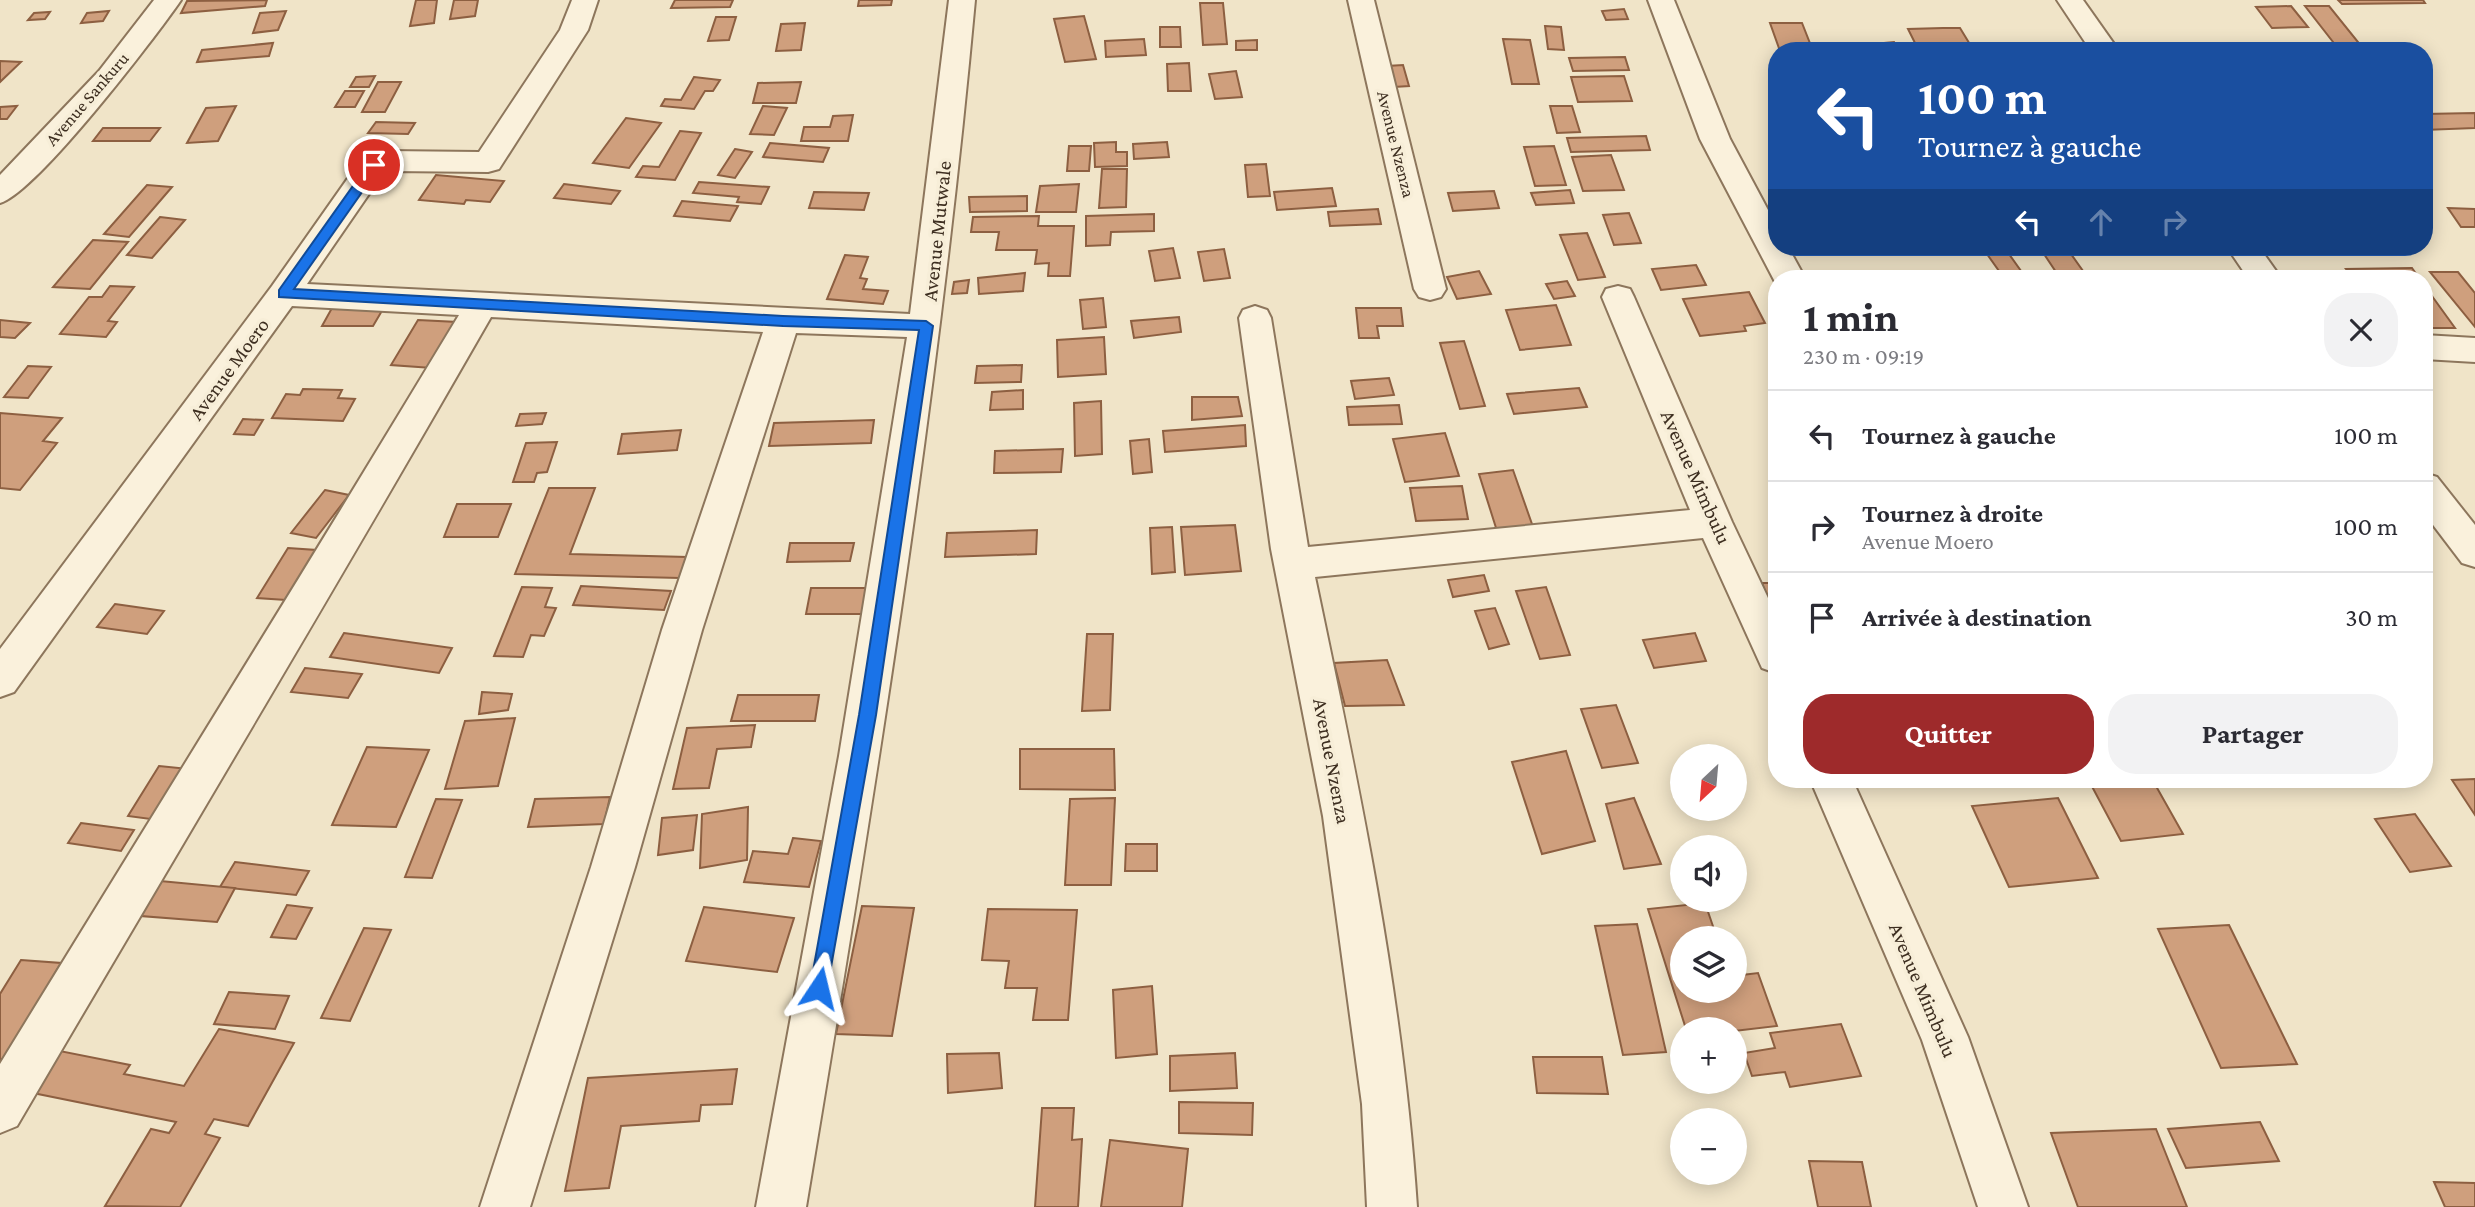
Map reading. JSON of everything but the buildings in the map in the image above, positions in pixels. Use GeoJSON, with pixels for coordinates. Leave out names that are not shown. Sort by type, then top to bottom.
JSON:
{"type":"FeatureCollection","features":[{"type":"Feature","properties":{"kind":"street","name":"Avenue Sankuru"},"geometry":{"type":"LineString","coordinates":[[0,193],[109,77],[168,0]]}},
{"type":"Feature","properties":{"kind":"street","name":"Avenue Moero"},"geometry":{"type":"LineString","coordinates":[[0,680],[284,294],[374,165],[386,161],[490,160],[574,30],[585,0]]}},
{"type":"Feature","properties":{"kind":"street","name":"Avenue Mutwale"},"geometry":{"type":"LineString","coordinates":[[781,1207],[867,715],[926,326],[962,0]]}},
{"type":"Feature","properties":{"kind":"street","name":"Avenue Nzenza"},"geometry":{"type":"LineString","coordinates":[[1360,0],[1430,289]]}},
{"type":"Feature","properties":{"kind":"street"},"geometry":{"type":"LineString","coordinates":[[1661,0],[1715,139],[1768,239]]}},
{"type":"Feature","properties":{"kind":"street"},"geometry":{"type":"LineString","coordinates":[[2070,0],[2099,42]]}},
{"type":"Feature","properties":{"kind":"street"},"geometry":{"type":"LineString","coordinates":[[284,294],[783,321],[926,326]]}},
{"type":"Feature","properties":{"kind":"street","name":"Avenue Mimbulu"},"geometry":{"type":"LineString","coordinates":[[1618,297],[1714,522],[1768,639]]}},
{"type":"Feature","properties":{"kind":"street"},"geometry":{"type":"LineString","coordinates":[[0,1110],[233,719],[312,594],[483,303]]}},
{"type":"Feature","properties":{"kind":"street","name":"Avenue Nzenza"},"geometry":{"type":"LineString","coordinates":[[1255,318],[1293,564],[1344,816],[1386,1104],[1392,1207]]}},
{"type":"Feature","properties":{"kind":"street"},"geometry":{"type":"LineString","coordinates":[[505,1207],[613,867],[682,630],[783,321]]}},
{"type":"Feature","properties":{"kind":"street"},"geometry":{"type":"LineString","coordinates":[[2433,348],[2475,350]]}},
{"type":"Feature","properties":{"kind":"street"},"geometry":{"type":"LineString","coordinates":[[2433,498],[2475,552]]}},
{"type":"Feature","properties":{"kind":"street"},"geometry":{"type":"LineString","coordinates":[[1293,564],[1714,522]]}},
{"type":"Feature","properties":{"kind":"street","name":"Avenue Mimbulu"},"geometry":{"type":"LineString","coordinates":[[1835,788],[1945,1037],[2003,1207]]}},
{"type":"Feature","properties":{"kind":"route"},"geometry":{"type":"LineString","coordinates":[[374,165],[284,294],[783,321],[926,326],[867,715],[819,988]]}}]}
